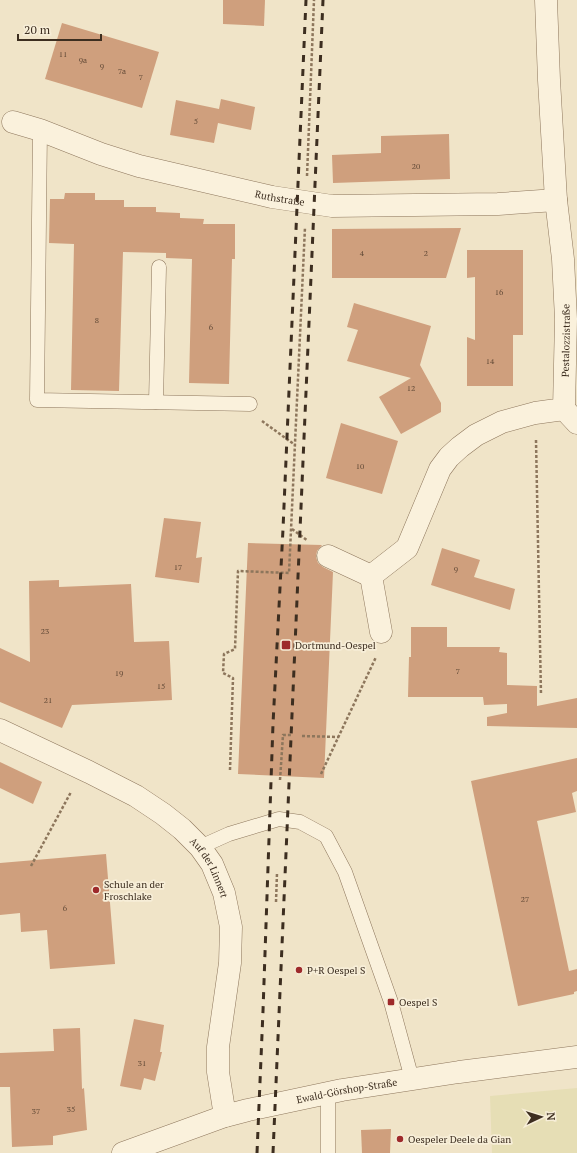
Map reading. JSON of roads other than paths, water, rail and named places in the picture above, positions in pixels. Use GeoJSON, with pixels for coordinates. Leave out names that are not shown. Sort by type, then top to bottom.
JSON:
{"type":"FeatureCollection","features":[{"type":"Feature","properties":{"kind":"street","name":"Pestalozzistraße"},"geometry":{"type":"LineString","coordinates":[[371,576],[407,548],[440,469],[449,457],[460,447],[476,435],[502,422],[535,413],[570,416],[563,259],[556,200],[546,0]]}},
{"type":"Feature","properties":{"kind":"street","name":"Ruthstraße"},"geometry":{"type":"LineString","coordinates":[[13,122],[40,130],[101,154],[140,166],[272,197],[332,206],[498,204],[556,200]]}},
{"type":"Feature","properties":{"kind":"street"},"geometry":{"type":"LineString","coordinates":[[328,556],[371,576],[381,632]]}},
{"type":"Feature","properties":{"kind":"street","name":"Auf der Linnert"},"geometry":{"type":"LineString","coordinates":[[0,730],[136,796],[164,814],[182,829],[200,847],[212,864],[226,899],[231,927],[230,962],[218,1047],[218,1072],[224,1116]]}},
{"type":"Feature","properties":{"kind":"street","name":"Ewald-Görshop-Straße"},"geometry":{"type":"LineString","coordinates":[[123,1153],[147,1149],[224,1116],[328,1093],[460,1072],[577,1057]]}},
{"type":"Feature","properties":{"kind":"lane"},"geometry":{"type":"LineString","coordinates":[[40,130],[37,400],[250,404]]}},
{"type":"Feature","properties":{"kind":"lane"},"geometry":{"type":"LineString","coordinates":[[156,402],[159,267]]}},
{"type":"Feature","properties":{"kind":"lane"},"geometry":{"type":"LineString","coordinates":[[200,847],[229,834],[279,819],[300,822],[326,836],[345,872],[391,1002],[412,1079]]}},
{"type":"Feature","properties":{"kind":"lane"},"geometry":{"type":"LineString","coordinates":[[328,1093],[328,1153]]}},
{"type":"Feature","properties":{"kind":"railway"},"geometry":{"type":"LineString","coordinates":[[257,1153],[273,724],[306,0]]}},
{"type":"Feature","properties":{"kind":"railway"},"geometry":{"type":"LineString","coordinates":[[273,1153],[323,0]]}},
{"type":"Feature","properties":{"kind":"place","name":"Dortmund-Oespel"},"geometry":{"type":"Point","coordinates":[286,645]}},
{"type":"Feature","properties":{"kind":"place","name":"Schule an der Froschlake"},"geometry":{"type":"Point","coordinates":[96,890]}},
{"type":"Feature","properties":{"kind":"place","name":"P+R Oespel S"},"geometry":{"type":"Point","coordinates":[299,970]}},
{"type":"Feature","properties":{"kind":"place","name":"Oespel S"},"geometry":{"type":"Point","coordinates":[391,1002]}},
{"type":"Feature","properties":{"kind":"place","name":"Oespeler Deele da Gian"},"geometry":{"type":"Point","coordinates":[400,1139]}}]}
